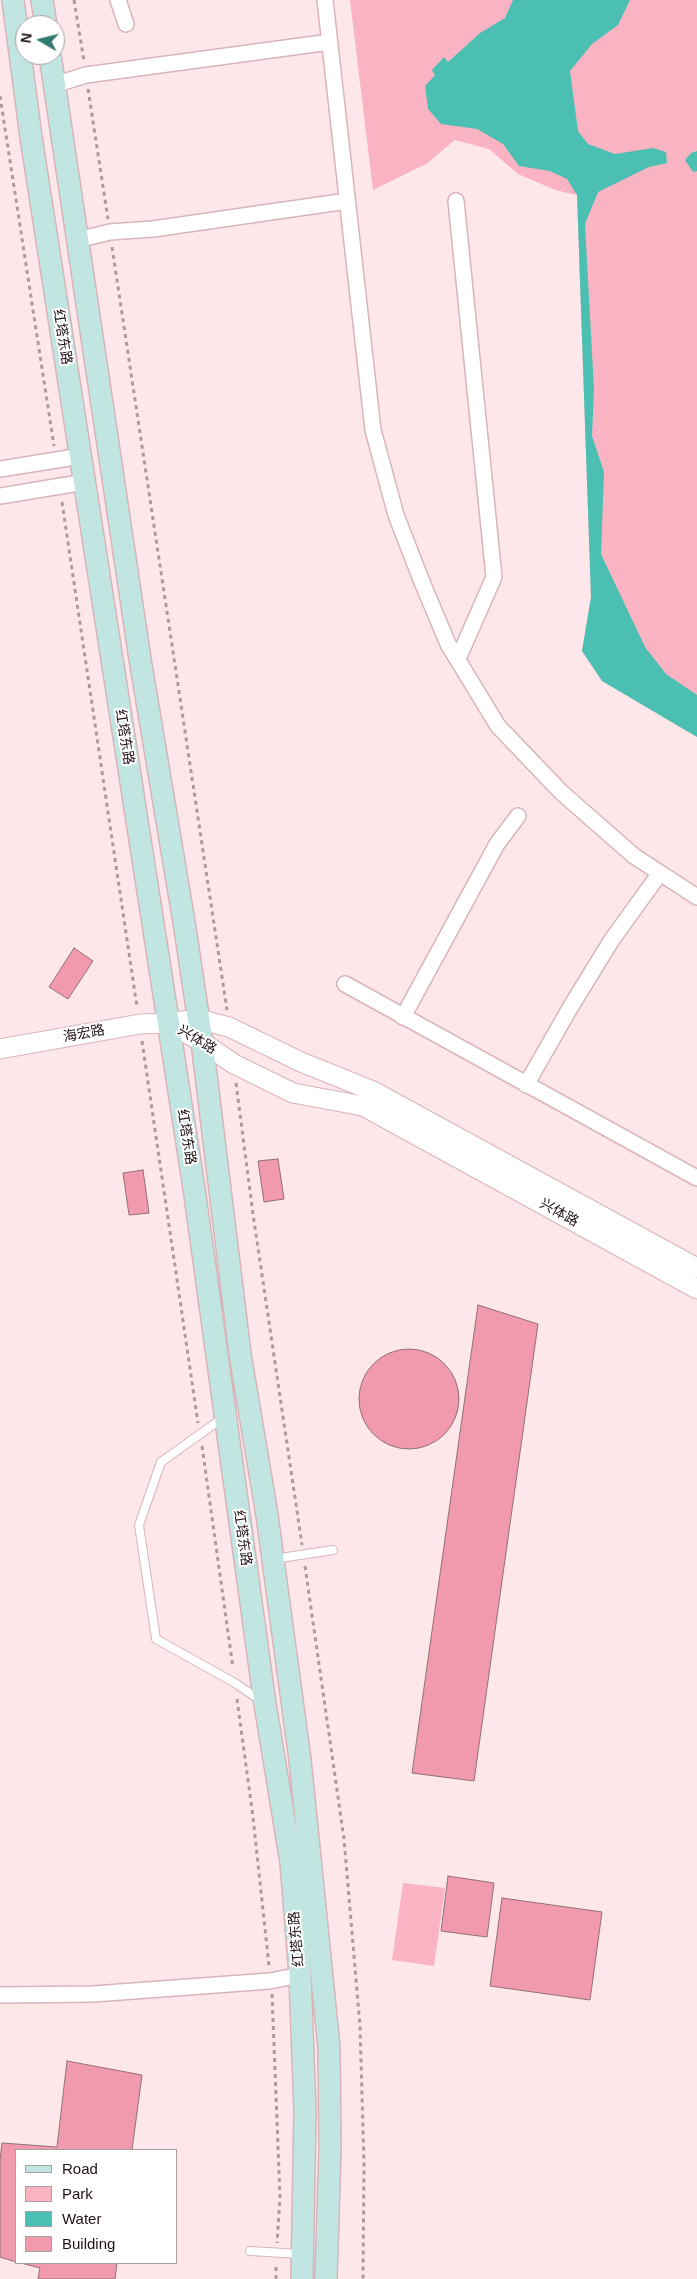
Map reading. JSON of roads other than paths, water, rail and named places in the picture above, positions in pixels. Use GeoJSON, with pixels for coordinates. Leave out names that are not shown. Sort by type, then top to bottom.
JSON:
{"type":"FeatureCollection","features":[{"type":"Feature","properties":{"kind":"main road","name":"红塔东路"},"geometry":{"type":"LineString","coordinates":[[13,0],[80,456],[168,1023],[226,1416],[265,1704],[291,1862],[300,1975],[305,2112],[304,2254],[302,2279]]}},
{"type":"Feature","properties":{"kind":"main road"},"geometry":{"type":"LineString","coordinates":[[42,0],[44,15]]}},
{"type":"Feature","properties":{"kind":"main road","name":"红塔东路"},"geometry":{"type":"LineString","coordinates":[[51,65],[140,660],[202,1042],[240,1354],[273,1559],[300,1760],[329,2047],[330,2150],[326,2279]]}},
{"type":"Feature","properties":{"kind":"street"},"geometry":{"type":"LineString","coordinates":[[118,0],[126,24]]}},
{"type":"Feature","properties":{"kind":"street"},"geometry":{"type":"LineString","coordinates":[[325,0],[373,430],[396,515],[448,644],[498,726],[561,792],[634,856],[697,897]]}},
{"type":"Feature","properties":{"kind":"street"},"geometry":{"type":"LineString","coordinates":[[54,85],[86,75],[330,42]]}},
{"type":"Feature","properties":{"kind":"street"},"geometry":{"type":"LineString","coordinates":[[77,240],[110,232],[153,230],[347,201]]}},
{"type":"Feature","properties":{"kind":"street"},"geometry":{"type":"LineString","coordinates":[[456,201],[494,577],[458,659]]}},
{"type":"Feature","properties":{"kind":"street"},"geometry":{"type":"LineString","coordinates":[[0,469],[80,456]]}},
{"type":"Feature","properties":{"kind":"street"},"geometry":{"type":"LineString","coordinates":[[0,496],[85,482]]}},
{"type":"Feature","properties":{"kind":"street"},"geometry":{"type":"LineString","coordinates":[[403,1016],[497,844],[518,816]]}},
{"type":"Feature","properties":{"kind":"street"},"geometry":{"type":"LineString","coordinates":[[526,1085],[570,1008],[611,942],[660,873]]}},
{"type":"Feature","properties":{"kind":"street"},"geometry":{"type":"LineString","coordinates":[[344,984],[697,1178]]}},
{"type":"Feature","properties":{"kind":"street","name":"兴体路"},"geometry":{"type":"LineString","coordinates":[[168,1023],[198,1019],[229,1027],[301,1062],[373,1091],[697,1268]]}},
{"type":"Feature","properties":{"kind":"street","name":"兴体路"},"geometry":{"type":"LineString","coordinates":[[168,1023],[202,1042],[234,1064],[293,1092],[363,1106],[697,1289]]}},
{"type":"Feature","properties":{"kind":"street","name":"海宏路"},"geometry":{"type":"LineString","coordinates":[[0,1049],[140,1024],[168,1023]]}},
{"type":"Feature","properties":{"kind":"street"},"geometry":{"type":"LineString","coordinates":[[0,1995],[93,1994],[270,1980],[300,1975]]}},
{"type":"Feature","properties":{"kind":"lane"},"geometry":{"type":"LineString","coordinates":[[226,1416],[200,1432],[161,1462],[139,1525],[156,1639],[235,1683],[265,1704]]}},
{"type":"Feature","properties":{"kind":"lane"},"geometry":{"type":"LineString","coordinates":[[273,1559],[333,1550]]}},
{"type":"Feature","properties":{"kind":"lane"},"geometry":{"type":"LineString","coordinates":[[250,2251],[304,2254]]}},
{"type":"Feature","properties":{"kind":"water"},"geometry":{"type":"Polygon","coordinates":[[[513,0],[630,0],[618,25],[592,44],[570,71],[578,131],[588,144],[615,154],[653,148],[666,152],[667,163],[649,167],[598,192],[585,224],[594,390],[592,436],[604,472],[601,554],[645,647],[666,674],[697,695],[697,737],[602,681],[582,651],[591,597],[577,195],[567,179],[550,171],[519,166],[503,144],[477,129],[441,124],[428,109],[425,86],[435,75],[432,70],[444,57],[448,62],[480,33],[505,18],[513,0]]]}},
{"type":"Feature","properties":{"kind":"water"},"geometry":{"type":"Polygon","coordinates":[[[697,151],[697,171],[693,172],[685,160],[691,153],[697,151]]]}}]}
